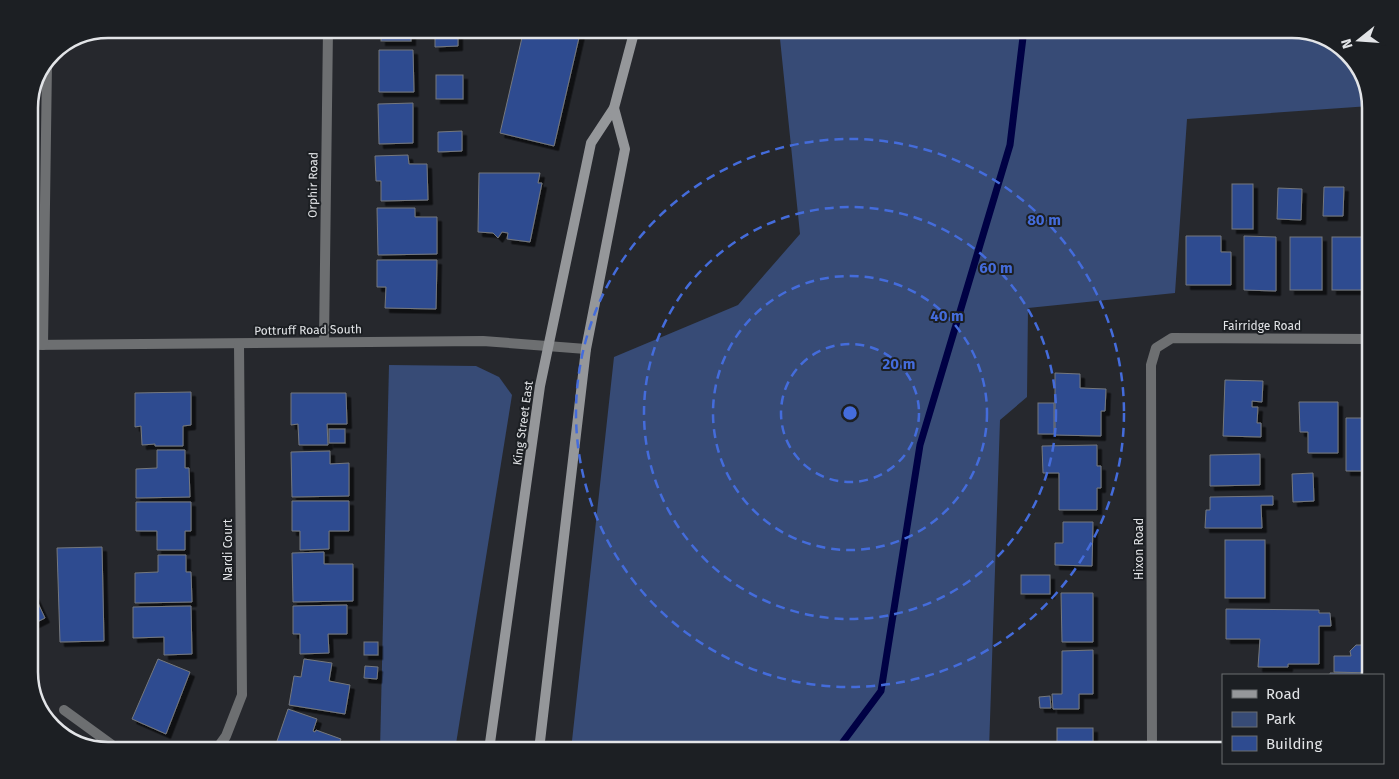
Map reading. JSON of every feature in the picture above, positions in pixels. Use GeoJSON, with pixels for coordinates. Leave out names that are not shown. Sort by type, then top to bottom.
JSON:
{"type":"FeatureCollection","features":[{"type":"Feature","properties":{"kind":"main road","name":"King Street East"},"geometry":{"type":"LineString","coordinates":[[490,742],[540,386],[548,346],[591,143],[614,108],[633,38]]}},
{"type":"Feature","properties":{"kind":"main road","name":"King Street East"},"geometry":{"type":"LineString","coordinates":[[540,742],[586,349],[625,149],[614,108]]}},
{"type":"Feature","properties":{"kind":"street","name":"Orphir Road"},"geometry":{"type":"LineString","coordinates":[[324,342],[328,38]]}},
{"type":"Feature","properties":{"kind":"street"},"geometry":{"type":"LineString","coordinates":[[43,345],[47,74]]}},
{"type":"Feature","properties":{"kind":"street","name":"Fairridge Road"},"geometry":{"type":"LineString","coordinates":[[1156,348],[1172,338],[1361,339]]}},
{"type":"Feature","properties":{"kind":"street","name":"Pottruff Road South"},"geometry":{"type":"LineString","coordinates":[[38,345],[483,341],[586,349]]}},
{"type":"Feature","properties":{"kind":"street","name":"Nardi Court"},"geometry":{"type":"LineString","coordinates":[[222,742],[226,736],[242,695],[239,344]]}},
{"type":"Feature","properties":{"kind":"street","name":"Hixon Road"},"geometry":{"type":"LineString","coordinates":[[1152,742],[1151,365],[1156,348]]}},
{"type":"Feature","properties":{"kind":"street"},"geometry":{"type":"LineString","coordinates":[[64,710],[108,742]]}},
{"type":"Feature","properties":{"kind":"green space"},"geometry":{"type":"Polygon","coordinates":[[[780,38],[1300,38],[1318,43],[1334,52],[1334,65],[1347,65],[1358,85],[1361,107],[1187,119],[1175,293],[1028,308],[1027,397],[1000,420],[989,742],[572,742],[614,357],[738,305],[800,234],[780,38]]]}},
{"type":"Feature","properties":{"kind":"green space"},"geometry":{"type":"Polygon","coordinates":[[[389,365],[476,366],[499,377],[512,395],[456,742],[380,742],[389,365]]]}},
{"type":"Feature","properties":{"kind":"building"},"geometry":{"type":"Polygon","coordinates":[[[381,38],[411,38],[411,41],[381,41],[381,38]]]}},
{"type":"Feature","properties":{"kind":"building"},"geometry":{"type":"Polygon","coordinates":[[[435,38],[458,38],[458,46],[435,47],[435,38]]]}},
{"type":"Feature","properties":{"kind":"building"},"geometry":{"type":"Polygon","coordinates":[[[522,38],[579,38],[554,146],[500,133],[522,38]]]}},
{"type":"Feature","properties":{"kind":"building"},"geometry":{"type":"Polygon","coordinates":[[[379,50],[413,50],[414,92],[379,92],[379,50]]]}},
{"type":"Feature","properties":{"kind":"building"},"geometry":{"type":"Polygon","coordinates":[[[436,75],[463,75],[463,99],[436,99],[436,75]]]}},
{"type":"Feature","properties":{"kind":"building"},"geometry":{"type":"Polygon","coordinates":[[[413,103],[413,143],[379,144],[378,104],[413,103]]]}},
{"type":"Feature","properties":{"kind":"building"},"geometry":{"type":"Polygon","coordinates":[[[462,131],[462,151],[438,152],[438,132],[462,131]]]}},
{"type":"Feature","properties":{"kind":"building"},"geometry":{"type":"Polygon","coordinates":[[[408,155],[409,164],[427,164],[428,200],[381,201],[381,181],[376,181],[375,156],[408,155]]]}},
{"type":"Feature","properties":{"kind":"building"},"geometry":{"type":"Polygon","coordinates":[[[479,173],[540,173],[538,183],[542,183],[530,242],[507,239],[508,233],[502,232],[498,238],[493,233],[478,232],[479,173]]]}},
{"type":"Feature","properties":{"kind":"building"},"geometry":{"type":"Polygon","coordinates":[[[1232,184],[1253,184],[1253,229],[1232,229],[1232,184]]]}},
{"type":"Feature","properties":{"kind":"building"},"geometry":{"type":"Polygon","coordinates":[[[1324,187],[1344,187],[1343,216],[1323,216],[1324,187]]]}},
{"type":"Feature","properties":{"kind":"building"},"geometry":{"type":"Polygon","coordinates":[[[1278,188],[1302,189],[1301,220],[1277,219],[1278,188]]]}},
{"type":"Feature","properties":{"kind":"building"},"geometry":{"type":"Polygon","coordinates":[[[377,208],[415,208],[415,217],[437,217],[437,254],[378,255],[377,208]]]}},
{"type":"Feature","properties":{"kind":"building"},"geometry":{"type":"Polygon","coordinates":[[[1186,236],[1221,236],[1221,252],[1231,252],[1231,285],[1186,285],[1186,236]]]}},
{"type":"Feature","properties":{"kind":"building"},"geometry":{"type":"Polygon","coordinates":[[[1244,236],[1276,237],[1276,291],[1244,290],[1244,236]]]}},
{"type":"Feature","properties":{"kind":"building"},"geometry":{"type":"Polygon","coordinates":[[[1290,237],[1322,237],[1322,290],[1290,290],[1290,237]]]}},
{"type":"Feature","properties":{"kind":"building"},"geometry":{"type":"Polygon","coordinates":[[[1332,237],[1361,237],[1361,290],[1332,290],[1332,237]]]}},
{"type":"Feature","properties":{"kind":"building"},"geometry":{"type":"Polygon","coordinates":[[[377,260],[437,260],[436,309],[385,308],[386,287],[377,287],[377,260]]]}},
{"type":"Feature","properties":{"kind":"building"},"geometry":{"type":"Polygon","coordinates":[[[1055,373],[1080,374],[1080,388],[1106,389],[1105,411],[1101,411],[1101,436],[1055,435],[1055,373]]]}},
{"type":"Feature","properties":{"kind":"building"},"geometry":{"type":"Polygon","coordinates":[[[1225,380],[1263,381],[1262,402],[1252,401],[1252,407],[1258,407],[1257,423],[1261,423],[1261,437],[1223,436],[1225,380]]]}},
{"type":"Feature","properties":{"kind":"building"},"geometry":{"type":"Polygon","coordinates":[[[191,392],[191,425],[183,426],[183,446],[142,445],[141,426],[135,427],[135,393],[191,392]]]}},
{"type":"Feature","properties":{"kind":"building"},"geometry":{"type":"Polygon","coordinates":[[[291,393],[346,393],[347,424],[327,424],[328,445],[299,445],[298,424],[291,425],[291,393]]]}},
{"type":"Feature","properties":{"kind":"building"},"geometry":{"type":"Polygon","coordinates":[[[1299,402],[1338,402],[1338,453],[1308,453],[1308,432],[1300,432],[1299,402]]]}},
{"type":"Feature","properties":{"kind":"building"},"geometry":{"type":"Polygon","coordinates":[[[1038,403],[1054,403],[1054,434],[1038,434],[1038,403]]]}},
{"type":"Feature","properties":{"kind":"building"},"geometry":{"type":"Polygon","coordinates":[[[1346,418],[1362,418],[1362,471],[1346,471],[1346,418]]]}},
{"type":"Feature","properties":{"kind":"building"},"geometry":{"type":"Polygon","coordinates":[[[329,429],[345,429],[345,443],[329,443],[329,429]]]}},
{"type":"Feature","properties":{"kind":"building"},"geometry":{"type":"Polygon","coordinates":[[[1097,445],[1097,466],[1101,466],[1101,488],[1097,488],[1097,510],[1059,510],[1059,473],[1043,473],[1042,446],[1097,445]]]}},
{"type":"Feature","properties":{"kind":"building"},"geometry":{"type":"Polygon","coordinates":[[[157,450],[185,450],[185,468],[189,468],[190,497],[136,498],[136,469],[157,468],[157,450]]]}},
{"type":"Feature","properties":{"kind":"building"},"geometry":{"type":"Polygon","coordinates":[[[330,451],[330,464],[349,463],[349,496],[292,497],[291,452],[330,451]]]}},
{"type":"Feature","properties":{"kind":"building"},"geometry":{"type":"Polygon","coordinates":[[[1260,454],[1260,485],[1210,486],[1210,455],[1260,454]]]}},
{"type":"Feature","properties":{"kind":"building"},"geometry":{"type":"Polygon","coordinates":[[[1313,473],[1314,501],[1293,502],[1292,474],[1313,473]]]}},
{"type":"Feature","properties":{"kind":"building"},"geometry":{"type":"Polygon","coordinates":[[[1273,496],[1273,505],[1261,505],[1262,528],[1205,528],[1206,510],[1210,510],[1210,497],[1273,496]]]}},
{"type":"Feature","properties":{"kind":"building"},"geometry":{"type":"Polygon","coordinates":[[[292,501],[349,501],[349,531],[329,531],[329,549],[300,550],[300,531],[292,531],[292,501]]]}},
{"type":"Feature","properties":{"kind":"building"},"geometry":{"type":"Polygon","coordinates":[[[136,502],[191,502],[191,531],[185,531],[185,550],[157,550],[157,531],[136,531],[136,502]]]}},
{"type":"Feature","properties":{"kind":"building"},"geometry":{"type":"Polygon","coordinates":[[[1063,522],[1093,522],[1092,566],[1055,565],[1055,543],[1063,543],[1063,522]]]}},
{"type":"Feature","properties":{"kind":"building"},"geometry":{"type":"Polygon","coordinates":[[[1225,540],[1265,540],[1265,598],[1225,598],[1225,540]]]}},
{"type":"Feature","properties":{"kind":"building"},"geometry":{"type":"Polygon","coordinates":[[[102,547],[104,641],[60,642],[57,548],[102,547]]]}},
{"type":"Feature","properties":{"kind":"building"},"geometry":{"type":"Polygon","coordinates":[[[324,552],[324,564],[353,564],[353,601],[293,602],[292,553],[324,552]]]}},
{"type":"Feature","properties":{"kind":"building"},"geometry":{"type":"Polygon","coordinates":[[[158,555],[186,555],[186,572],[191,572],[192,602],[135,603],[135,573],[158,572],[158,555]]]}},
{"type":"Feature","properties":{"kind":"building"},"geometry":{"type":"Polygon","coordinates":[[[1021,575],[1050,575],[1050,594],[1021,594],[1021,575]]]}},
{"type":"Feature","properties":{"kind":"building"},"geometry":{"type":"Polygon","coordinates":[[[1061,593],[1093,593],[1093,642],[1062,642],[1061,593]]]}},
{"type":"Feature","properties":{"kind":"building"},"geometry":{"type":"Polygon","coordinates":[[[38,603],[45,618],[38,622],[38,603]]]}},
{"type":"Feature","properties":{"kind":"building"},"geometry":{"type":"Polygon","coordinates":[[[347,605],[347,634],[328,634],[329,653],[300,654],[300,634],[293,634],[293,606],[347,605]]]}},
{"type":"Feature","properties":{"kind":"building"},"geometry":{"type":"Polygon","coordinates":[[[191,606],[192,654],[164,655],[164,637],[133,638],[133,607],[191,606]]]}},
{"type":"Feature","properties":{"kind":"building"},"geometry":{"type":"Polygon","coordinates":[[[1226,609],[1319,610],[1319,613],[1330,613],[1331,626],[1319,626],[1319,664],[1288,664],[1288,667],[1258,667],[1260,639],[1226,639],[1226,609]]]}},
{"type":"Feature","properties":{"kind":"building"},"geometry":{"type":"Polygon","coordinates":[[[364,642],[378,642],[378,655],[364,655],[364,642]]]}},
{"type":"Feature","properties":{"kind":"building"},"geometry":{"type":"Polygon","coordinates":[[[1356,645],[1362,645],[1362,673],[1334,672],[1334,656],[1351,656],[1350,651],[1356,645]]]}},
{"type":"Feature","properties":{"kind":"building"},"geometry":{"type":"Polygon","coordinates":[[[1093,650],[1093,694],[1079,694],[1079,709],[1053,709],[1052,694],[1062,694],[1062,651],[1093,650]]]}},
{"type":"Feature","properties":{"kind":"building"},"geometry":{"type":"Polygon","coordinates":[[[158,659],[190,672],[166,734],[132,719],[158,659]]]}},
{"type":"Feature","properties":{"kind":"building"},"geometry":{"type":"Polygon","coordinates":[[[304,659],[332,663],[329,681],[350,685],[345,714],[289,705],[294,676],[301,677],[304,659]]]}},
{"type":"Feature","properties":{"kind":"building"},"geometry":{"type":"Polygon","coordinates":[[[365,666],[378,667],[377,679],[364,678],[365,666]]]}},
{"type":"Feature","properties":{"kind":"building"},"geometry":{"type":"Polygon","coordinates":[[[1330,673],[1362,673],[1362,674],[1330,673]]]}},
{"type":"Feature","properties":{"kind":"building"},"geometry":{"type":"Polygon","coordinates":[[[1050,696],[1051,708],[1040,708],[1039,697],[1050,696]]]}},
{"type":"Feature","properties":{"kind":"building"},"geometry":{"type":"Polygon","coordinates":[[[288,709],[317,719],[313,731],[315,732],[316,730],[341,739],[340,742],[277,742],[288,709]]]}},
{"type":"Feature","properties":{"kind":"building"},"geometry":{"type":"Polygon","coordinates":[[[1057,728],[1093,728],[1093,742],[1057,742],[1057,728]]]}},
{"type":"Feature","properties":{"kind":"waterway"},"geometry":{"type":"LineString","coordinates":[[843,742],[881,691],[920,445],[1010,145],[1023,38]]}}]}
